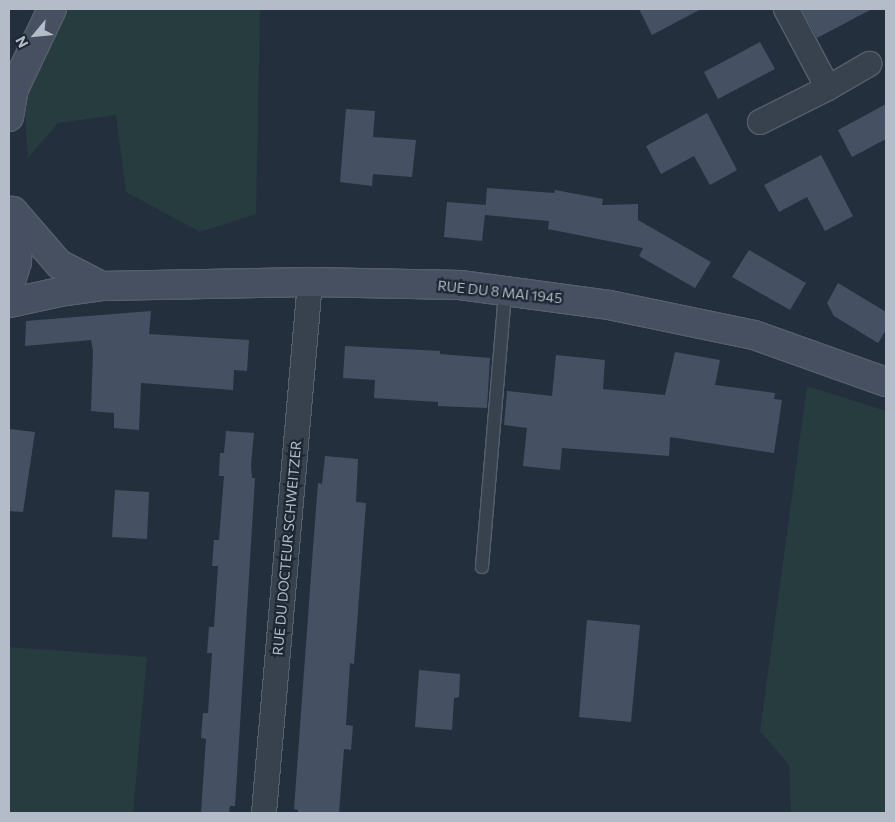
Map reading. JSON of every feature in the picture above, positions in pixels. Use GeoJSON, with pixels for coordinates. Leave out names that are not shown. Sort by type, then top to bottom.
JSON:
{"type":"FeatureCollection","features":[{"type":"Feature","properties":{"kind":"street"},"geometry":{"type":"LineString","coordinates":[[9,117],[14,88],[52,9]]}},
{"type":"Feature","properties":{"kind":"street"},"geometry":{"type":"LineString","coordinates":[[786,9],[828,88]]}},
{"type":"Feature","properties":{"kind":"street"},"geometry":{"type":"LineString","coordinates":[[760,122],[828,88],[869,64]]}},
{"type":"Feature","properties":{"kind":"street"},"geometry":{"type":"LineString","coordinates":[[9,287],[17,262],[18,237],[10,199]]}},
{"type":"Feature","properties":{"kind":"street","name":"RUE DU 8 MAI 1945"},"geometry":{"type":"LineString","coordinates":[[10,199],[59,264],[102,286]]}},
{"type":"Feature","properties":{"kind":"street","name":"RUE DU 8 MAI 1945"},"geometry":{"type":"LineString","coordinates":[[9,304],[60,292],[102,286],[310,282],[460,285],[609,305],[754,335],[886,382]]}},
{"type":"Feature","properties":{"kind":"street","name":"RUE DU DOCTEUR SCHWEITZER"},"geometry":{"type":"LineString","coordinates":[[264,813],[310,282]]}},
{"type":"Feature","properties":{"kind":"lane"},"geometry":{"type":"LineString","coordinates":[[482,567],[505,291]]}},
{"type":"Feature","properties":{"kind":"green space"},"geometry":{"type":"Polygon","coordinates":[[[62,9],[260,9],[256,214],[200,232],[126,192],[116,115],[58,123],[28,158],[25,114],[31,85],[62,9]]]}},
{"type":"Feature","properties":{"kind":"green space"},"geometry":{"type":"Polygon","coordinates":[[[807,386],[886,411],[886,813],[791,813],[789,765],[760,731],[807,386]]]}},
{"type":"Feature","properties":{"kind":"green space"},"geometry":{"type":"Polygon","coordinates":[[[9,647],[147,657],[133,813],[9,813],[9,647]]]}},
{"type":"Feature","properties":{"kind":"building"},"geometry":{"type":"Polygon","coordinates":[[[639,9],[701,9],[652,35],[639,9]]]}},
{"type":"Feature","properties":{"kind":"building"},"geometry":{"type":"Polygon","coordinates":[[[801,9],[872,9],[817,38],[801,9]]]}},
{"type":"Feature","properties":{"kind":"building"},"geometry":{"type":"Polygon","coordinates":[[[760,42],[775,69],[718,99],[704,72],[760,42]]]}},
{"type":"Feature","properties":{"kind":"building"},"geometry":{"type":"Polygon","coordinates":[[[886,104],[886,139],[852,157],[838,130],[886,104]]]}},
{"type":"Feature","properties":{"kind":"building"},"geometry":{"type":"Polygon","coordinates":[[[346,109],[375,111],[373,137],[416,140],[412,177],[373,174],[372,186],[340,182],[346,109]]]}},
{"type":"Feature","properties":{"kind":"building"},"geometry":{"type":"Polygon","coordinates":[[[707,113],[737,170],[710,185],[694,156],[661,174],[646,146],[707,113]]]}},
{"type":"Feature","properties":{"kind":"building"},"geometry":{"type":"Polygon","coordinates":[[[821,155],[853,216],[825,231],[807,197],[779,212],[764,185],[821,155]]]}},
{"type":"Feature","properties":{"kind":"building"},"geometry":{"type":"Polygon","coordinates":[[[487,188],[554,193],[555,190],[603,199],[602,205],[638,204],[638,220],[711,262],[695,288],[639,256],[643,248],[548,229],[549,221],[485,215],[487,188]]]}},
{"type":"Feature","properties":{"kind":"building"},"geometry":{"type":"Polygon","coordinates":[[[447,202],[486,205],[482,241],[444,237],[447,202]]]}},
{"type":"Feature","properties":{"kind":"building"},"geometry":{"type":"Polygon","coordinates":[[[749,250],[806,283],[790,310],[732,277],[749,250]]]}},
{"type":"Feature","properties":{"kind":"building"},"geometry":{"type":"Polygon","coordinates":[[[838,283],[886,312],[886,330],[878,343],[834,316],[827,303],[838,283]]]}},
{"type":"Feature","properties":{"kind":"building"},"geometry":{"type":"Polygon","coordinates":[[[151,311],[149,334],[249,340],[247,371],[234,370],[233,390],[141,383],[139,430],[114,428],[114,413],[91,411],[93,351],[91,340],[25,346],[26,321],[151,311]]]}},
{"type":"Feature","properties":{"kind":"building"},"geometry":{"type":"Polygon","coordinates":[[[345,346],[440,351],[440,354],[490,358],[487,408],[438,406],[438,402],[374,398],[375,380],[343,378],[345,346]]]}},
{"type":"Feature","properties":{"kind":"building"},"geometry":{"type":"Polygon","coordinates":[[[675,352],[720,360],[715,385],[775,393],[774,399],[782,400],[774,453],[670,437],[669,456],[562,448],[560,470],[523,466],[527,428],[504,425],[507,391],[552,396],[556,355],[605,360],[603,389],[665,395],[675,352]]]}},
{"type":"Feature","properties":{"kind":"building"},"geometry":{"type":"Polygon","coordinates":[[[9,429],[35,432],[23,512],[9,511],[9,429]]]}},
{"type":"Feature","properties":{"kind":"building"},"geometry":{"type":"Polygon","coordinates":[[[226,431],[254,433],[251,465],[252,478],[255,478],[235,806],[230,806],[229,813],[201,813],[206,739],[201,738],[203,713],[208,713],[212,653],[207,653],[209,627],[214,627],[218,566],[212,566],[214,540],[219,540],[224,476],[219,476],[220,453],[224,453],[226,431]]]}},
{"type":"Feature","properties":{"kind":"building"},"geometry":{"type":"Polygon","coordinates":[[[325,456],[358,459],[356,502],[366,503],[354,664],[350,663],[346,725],[353,726],[351,750],[344,749],[339,813],[298,813],[298,810],[294,809],[313,548],[318,483],[322,484],[325,456]]]}},
{"type":"Feature","properties":{"kind":"building"},"geometry":{"type":"Polygon","coordinates":[[[115,490],[149,492],[147,539],[112,537],[115,490]]]}},
{"type":"Feature","properties":{"kind":"building"},"geometry":{"type":"Polygon","coordinates":[[[587,620],[640,625],[631,722],[579,717],[587,620]]]}},
{"type":"Feature","properties":{"kind":"building"},"geometry":{"type":"Polygon","coordinates":[[[419,670],[460,674],[459,697],[454,698],[452,730],[415,727],[419,670]]]}}]}
